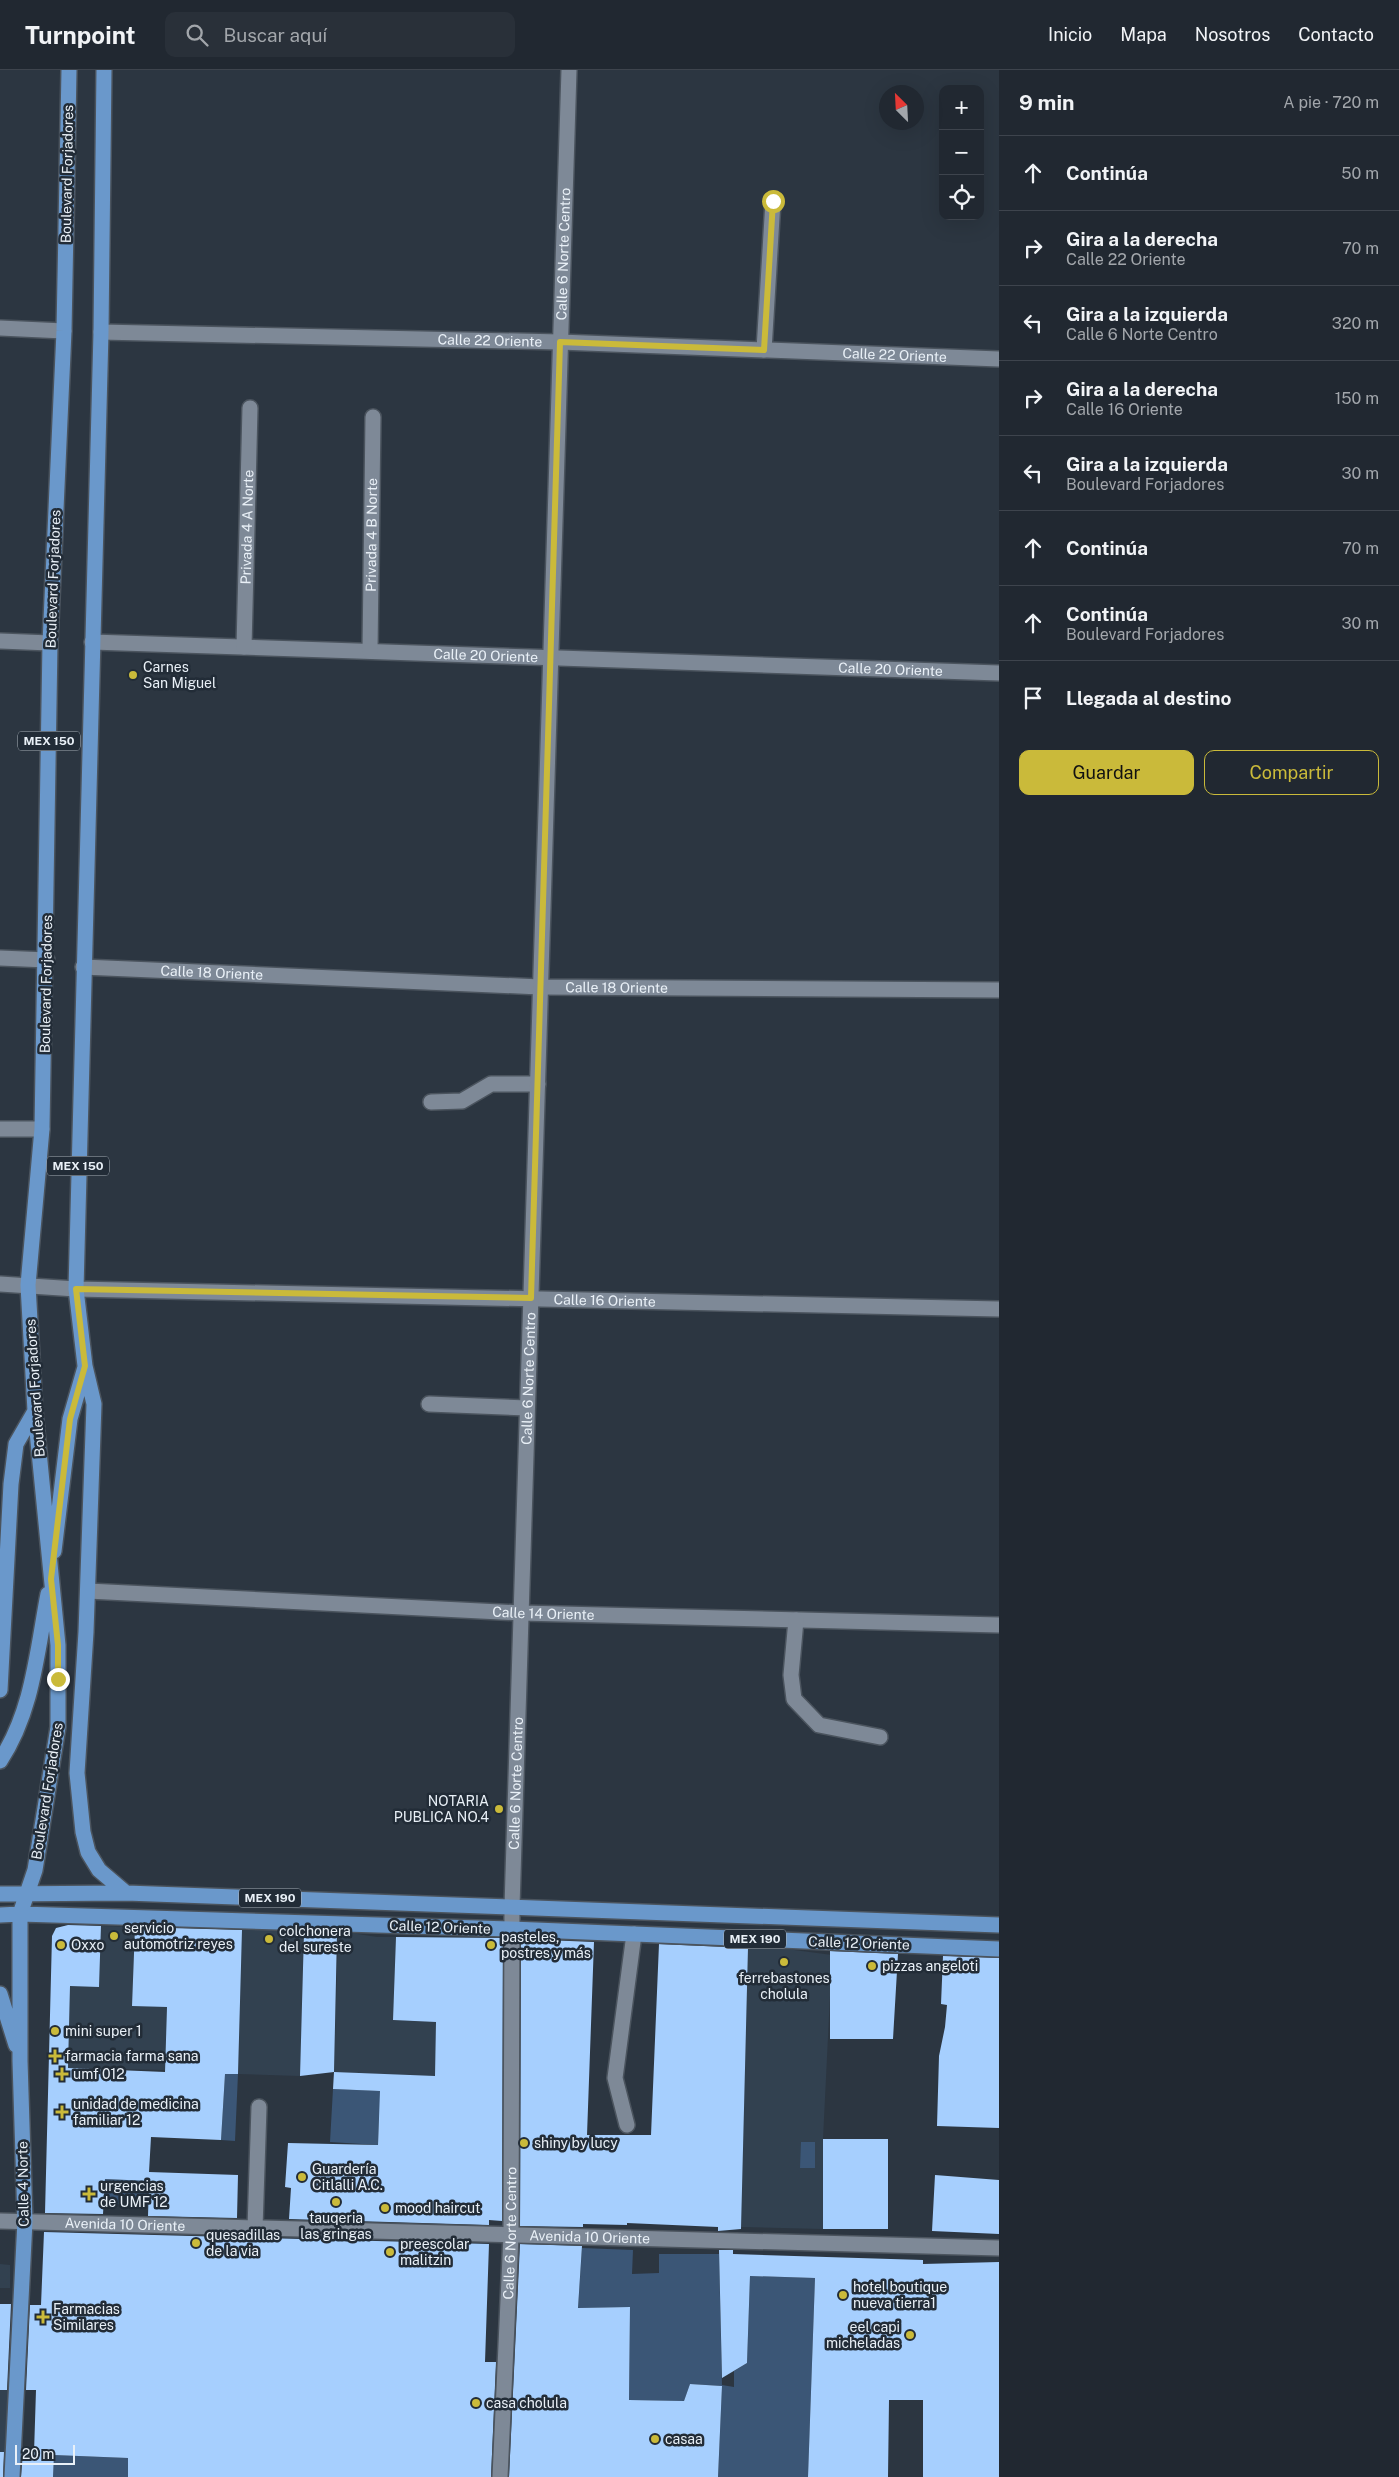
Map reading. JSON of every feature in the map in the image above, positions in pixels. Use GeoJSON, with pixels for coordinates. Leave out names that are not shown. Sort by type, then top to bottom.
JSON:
{"type":"FeatureCollection","features":[{"type":"Feature","properties":{"kind":"main road","name":"Boulevard Forjadores"},"geometry":{"type":"LineString","coordinates":[[29,1893],[58,1727],[58,1645],[35,1411],[28,1285],[42,1129],[47,960],[50,643],[64,331],[69,70]]}},
{"type":"Feature","properties":{"kind":"main road","name":"MEX 150"},"geometry":{"type":"LineString","coordinates":[[0,1761],[13,1741],[28,1702],[51,1579],[70,1419],[85,1366],[76,1289],[101,332],[104,70]]}},
{"type":"Feature","properties":{"kind":"main road"},"geometry":{"type":"LineString","coordinates":[[85,1366],[94,1404],[88,1591],[77,1773],[80,1815],[85,1840],[94,1863],[126,1893]]}},
{"type":"Feature","properties":{"kind":"main road"},"geometry":{"type":"LineString","coordinates":[[0,1690],[2,1601],[16,1444],[35,1411]]}},
{"type":"Feature","properties":{"kind":"main road","name":"Calle 4 Norte"},"geometry":{"type":"LineString","coordinates":[[12,2477],[24,2221],[20,2061],[20,1914],[29,1893]]}},
{"type":"Feature","properties":{"kind":"main road","name":"Calle 12 Oriente"},"geometry":{"type":"LineString","coordinates":[[0,1894],[126,1893],[999,1925]]}},
{"type":"Feature","properties":{"kind":"main road","name":"Calle 12 Oriente"},"geometry":{"type":"LineString","coordinates":[[0,1915],[20,1914],[512,1928],[999,1949]]}},
{"type":"Feature","properties":{"kind":"main road"},"geometry":{"type":"LineString","coordinates":[[0,1994],[20,2061]]}},
{"type":"Feature","properties":{"kind":"street","name":"Calle 6 Norte Centro"},"geometry":{"type":"LineString","coordinates":[[500,2477],[511,2236],[512,1907],[569,70]]}},
{"type":"Feature","properties":{"kind":"street"},"geometry":{"type":"LineString","coordinates":[[764,350],[773,201]]}},
{"type":"Feature","properties":{"kind":"street"},"geometry":{"type":"LineString","coordinates":[[0,328],[64,331]]}},
{"type":"Feature","properties":{"kind":"street","name":"Calle 22 Oriente"},"geometry":{"type":"LineString","coordinates":[[101,332],[560,342],[999,359]]}},
{"type":"Feature","properties":{"kind":"street","name":"Privada 4 A Norte"},"geometry":{"type":"LineString","coordinates":[[244,647],[250,408]]}},
{"type":"Feature","properties":{"kind":"street","name":"Privada 4 B Norte"},"geometry":{"type":"LineString","coordinates":[[370,652],[373,417]]}},
{"type":"Feature","properties":{"kind":"street"},"geometry":{"type":"LineString","coordinates":[[0,641],[50,643]]}},
{"type":"Feature","properties":{"kind":"street","name":"Calle 20 Oriente"},"geometry":{"type":"LineString","coordinates":[[92,642],[999,673]]}},
{"type":"Feature","properties":{"kind":"street"},"geometry":{"type":"LineString","coordinates":[[0,958],[47,960]]}},
{"type":"Feature","properties":{"kind":"street","name":"Calle 18 Oriente"},"geometry":{"type":"LineString","coordinates":[[83,967],[540,987],[999,990]]}},
{"type":"Feature","properties":{"kind":"street"},"geometry":{"type":"LineString","coordinates":[[431,1102],[462,1101],[491,1084],[538,1084]]}},
{"type":"Feature","properties":{"kind":"street"},"geometry":{"type":"LineString","coordinates":[[0,1129],[42,1129]]}},
{"type":"Feature","properties":{"kind":"street","name":"Calle 16 Oriente"},"geometry":{"type":"LineString","coordinates":[[0,1284],[76,1289],[999,1309]]}},
{"type":"Feature","properties":{"kind":"street"},"geometry":{"type":"LineString","coordinates":[[428,1404],[528,1408]]}},
{"type":"Feature","properties":{"kind":"street","name":"Calle 14 Oriente"},"geometry":{"type":"LineString","coordinates":[[88,1591],[521,1613],[999,1626]]}},
{"type":"Feature","properties":{"kind":"street"},"geometry":{"type":"LineString","coordinates":[[796,1620],[791,1675],[794,1699],[819,1724],[880,1737]]}},
{"type":"Feature","properties":{"kind":"street"},"geometry":{"type":"LineString","coordinates":[[627,2125],[615,2078],[634,1934]]}},
{"type":"Feature","properties":{"kind":"street"},"geometry":{"type":"LineString","coordinates":[[255,2228],[259,2107]]}},
{"type":"Feature","properties":{"kind":"street","name":"Avenida 10 Oriente"},"geometry":{"type":"LineString","coordinates":[[0,2221],[999,2248]]}},
{"type":"Feature","properties":{"kind":"shaded area"},"geometry":{"type":"Polygon","coordinates":[[[101,1926],[135,1927],[132,2005],[167,2007],[165,2070],[68,2068],[70,1986],[99,1986],[101,1926]]]}},
{"type":"Feature","properties":{"kind":"shaded area"},"geometry":{"type":"Polygon","coordinates":[[[242,1929],[304,1930],[300,2076],[238,2074],[242,1929]]]}},
{"type":"Feature","properties":{"kind":"shaded area"},"geometry":{"type":"Polygon","coordinates":[[[338,1931],[377,1937],[396,1937],[393,2020],[437,2022],[435,2077],[334,2072],[338,1931]]]}},
{"type":"Feature","properties":{"kind":"shaded area"},"geometry":{"type":"Polygon","coordinates":[[[748,1944],[832,1955],[823,2139],[823,2229],[741,2227],[748,1944]]]}},
{"type":"Feature","properties":{"kind":"shaded area"},"geometry":{"type":"Polygon","coordinates":[[[225,2074],[238,2074],[235,2141],[221,2140],[225,2074]]]}},
{"type":"Feature","properties":{"kind":"shaded area"},"geometry":{"type":"Polygon","coordinates":[[[333,2089],[431,2093],[379,2117],[378,2145],[330,2142],[333,2089]]]}},
{"type":"Feature","properties":{"kind":"shaded area"},"geometry":{"type":"Polygon","coordinates":[[[801,2142],[815,2142],[815,2168],[800,2168],[801,2142]]]}},
{"type":"Feature","properties":{"kind":"shaded area"},"geometry":{"type":"Polygon","coordinates":[[[105,2179],[149,2181],[148,2205],[104,2204],[105,2179]]]}},
{"type":"Feature","properties":{"kind":"shaded area"},"geometry":{"type":"Polygon","coordinates":[[[582,2248],[633,2250],[632,2274],[659,2273],[659,2254],[719,2254],[722,2385],[734,2387],[734,2371],[747,2363],[750,2276],[815,2278],[808,2477],[718,2477],[722,2386],[690,2384],[684,2401],[629,2400],[630,2307],[578,2308],[582,2248]]]}},
{"type":"Feature","properties":{"kind":"shaded area"},"geometry":{"type":"Polygon","coordinates":[[[0,2264],[10,2265],[10,2288],[0,2288],[0,2264]]]}},
{"type":"Feature","properties":{"kind":"shaded area"},"geometry":{"type":"Polygon","coordinates":[[[0,2390],[10,2390],[8,2452],[0,2452],[0,2390]]]}},
{"type":"Feature","properties":{"kind":"shaded area"},"geometry":{"type":"Polygon","coordinates":[[[54,2455],[128,2458],[128,2477],[53,2477],[54,2455]]]}},
{"type":"Feature","properties":{"kind":"building"},"geometry":{"type":"Polygon","coordinates":[[[68,1925],[101,1926],[99,1987],[70,1986],[68,2068],[165,2072],[167,2007],[132,2006],[135,1927],[242,1930],[238,2074],[225,2074],[221,2140],[151,2137],[149,2172],[238,2175],[237,2218],[148,2216],[149,2181],[105,2179],[103,2214],[45,2213],[52,1936],[56,1928],[68,1925]]]}},
{"type":"Feature","properties":{"kind":"building"},"geometry":{"type":"Polygon","coordinates":[[[304,1932],[337,1933],[334,2072],[300,2076],[304,1932]]]}},
{"type":"Feature","properties":{"kind":"building"},"geometry":{"type":"Polygon","coordinates":[[[396,1937],[503,1938],[502,2221],[489,2220],[489,2225],[289,2219],[291,2188],[285,2187],[288,2143],[378,2145],[380,2091],[333,2089],[334,2072],[435,2076],[436,2022],[393,2020],[396,1937]]]}},
{"type":"Feature","properties":{"kind":"building"},"geometry":{"type":"Polygon","coordinates":[[[521,1939],[594,1942],[587,2135],[651,2135],[659,1944],[748,1948],[741,2229],[718,2231],[718,2227],[627,2223],[627,2225],[583,2224],[583,2227],[520,2226],[521,1939]]]}},
{"type":"Feature","properties":{"kind":"building"},"geometry":{"type":"Polygon","coordinates":[[[830,1951],[898,1954],[893,2039],[830,2039],[830,1951]]]}},
{"type":"Feature","properties":{"kind":"building"},"geometry":{"type":"Polygon","coordinates":[[[943,1956],[999,1958],[999,2128],[937,2126],[939,2056],[947,2005],[941,2004],[943,1956]]]}},
{"type":"Feature","properties":{"kind":"building"},"geometry":{"type":"Polygon","coordinates":[[[823,2139],[888,2139],[888,2229],[823,2229],[823,2139]]]}},
{"type":"Feature","properties":{"kind":"building"},"geometry":{"type":"Polygon","coordinates":[[[935,2175],[999,2180],[999,2234],[932,2231],[935,2175]]]}},
{"type":"Feature","properties":{"kind":"building"},"geometry":{"type":"Polygon","coordinates":[[[44,2232],[489,2244],[485,2362],[496,2362],[491,2477],[128,2477],[128,2458],[54,2455],[53,2477],[21,2477],[23,2452],[34,2453],[36,2390],[26,2390],[30,2305],[41,2305],[44,2232]]]}},
{"type":"Feature","properties":{"kind":"building"},"geometry":{"type":"Polygon","coordinates":[[[520,2244],[582,2246],[578,2308],[630,2307],[629,2400],[684,2401],[690,2384],[722,2386],[718,2477],[509,2477],[520,2244]]]}},
{"type":"Feature","properties":{"kind":"building"},"geometry":{"type":"Polygon","coordinates":[[[719,2250],[733,2250],[733,2254],[923,2260],[923,2264],[999,2262],[999,2477],[923,2477],[923,2400],[889,2400],[888,2477],[808,2477],[815,2278],[750,2276],[747,2363],[722,2378],[719,2250]]]}},
{"type":"Feature","properties":{"kind":"building"},"geometry":{"type":"Polygon","coordinates":[[[0,2304],[11,2304],[7,2390],[0,2390],[0,2304]]]}},
{"type":"Feature","properties":{"kind":"building"},"geometry":{"type":"Polygon","coordinates":[[[0,2452],[4,2452],[3,2477],[0,2477],[0,2452]]]}},
{"type":"Feature","properties":{"kind":"place","name":"Carnes San Miguel"},"geometry":{"type":"Point","coordinates":[133,675]}},
{"type":"Feature","properties":{"kind":"place","name":"NOTARIA PUBLICA NO.4"},"geometry":{"type":"Point","coordinates":[499,1809]}},
{"type":"Feature","properties":{"kind":"place","name":"servicio automotriz reyes"},"geometry":{"type":"Point","coordinates":[114,1936]}},
{"type":"Feature","properties":{"kind":"place","name":"colchonera del sureste"},"geometry":{"type":"Point","coordinates":[269,1939]}},
{"type":"Feature","properties":{"kind":"place","name":"Oxxo"},"geometry":{"type":"Point","coordinates":[61,1945]}},
{"type":"Feature","properties":{"kind":"place","name":"pasteles, postres y más"},"geometry":{"type":"Point","coordinates":[491,1945]}},
{"type":"Feature","properties":{"kind":"place","name":"ferrebastones cholula"},"geometry":{"type":"Point","coordinates":[784,1962]}},
{"type":"Feature","properties":{"kind":"place","name":"pizzas angeloti"},"geometry":{"type":"Point","coordinates":[872,1966]}},
{"type":"Feature","properties":{"kind":"place","name":"mini super 1"},"geometry":{"type":"Point","coordinates":[55,2031]}},
{"type":"Feature","properties":{"kind":"place","name":"farmacia farma sana"},"geometry":{"type":"Point","coordinates":[55,2056]}},
{"type":"Feature","properties":{"kind":"place","name":"umf 012"},"geometry":{"type":"Point","coordinates":[62,2074]}},
{"type":"Feature","properties":{"kind":"place","name":"unidad de medicina familiar 12"},"geometry":{"type":"Point","coordinates":[62,2112]}},
{"type":"Feature","properties":{"kind":"place","name":"shiny by lucy"},"geometry":{"type":"Point","coordinates":[524,2143]}},
{"type":"Feature","properties":{"kind":"place","name":"Guardería Citlalli A.C."},"geometry":{"type":"Point","coordinates":[302,2177]}},
{"type":"Feature","properties":{"kind":"place","name":"urgencias de UMF 12"},"geometry":{"type":"Point","coordinates":[89,2194]}},
{"type":"Feature","properties":{"kind":"place","name":"tauqeria las gringas"},"geometry":{"type":"Point","coordinates":[336,2202]}},
{"type":"Feature","properties":{"kind":"place","name":"mood haircut"},"geometry":{"type":"Point","coordinates":[385,2208]}},
{"type":"Feature","properties":{"kind":"place","name":"quesadillas de la via"},"geometry":{"type":"Point","coordinates":[196,2243]}},
{"type":"Feature","properties":{"kind":"place","name":"preescolar malitzin"},"geometry":{"type":"Point","coordinates":[390,2252]}},
{"type":"Feature","properties":{"kind":"place","name":"hotel boutique nueva tierra1"},"geometry":{"type":"Point","coordinates":[843,2295]}},
{"type":"Feature","properties":{"kind":"place","name":"Farmacias Similares"},"geometry":{"type":"Point","coordinates":[43,2317]}},
{"type":"Feature","properties":{"kind":"place","name":"eel capi micheladas"},"geometry":{"type":"Point","coordinates":[910,2335]}},
{"type":"Feature","properties":{"kind":"place","name":"casa cholula"},"geometry":{"type":"Point","coordinates":[476,2403]}},
{"type":"Feature","properties":{"kind":"place","name":"casaa"},"geometry":{"type":"Point","coordinates":[655,2439]}},
{"type":"Feature","properties":{"kind":"route"},"geometry":{"type":"LineString","coordinates":[[58,1679],[58,1645],[51,1579],[70,1419],[85,1366],[76,1289],[531,1298],[560,342],[764,350],[773,201]]}}]}
